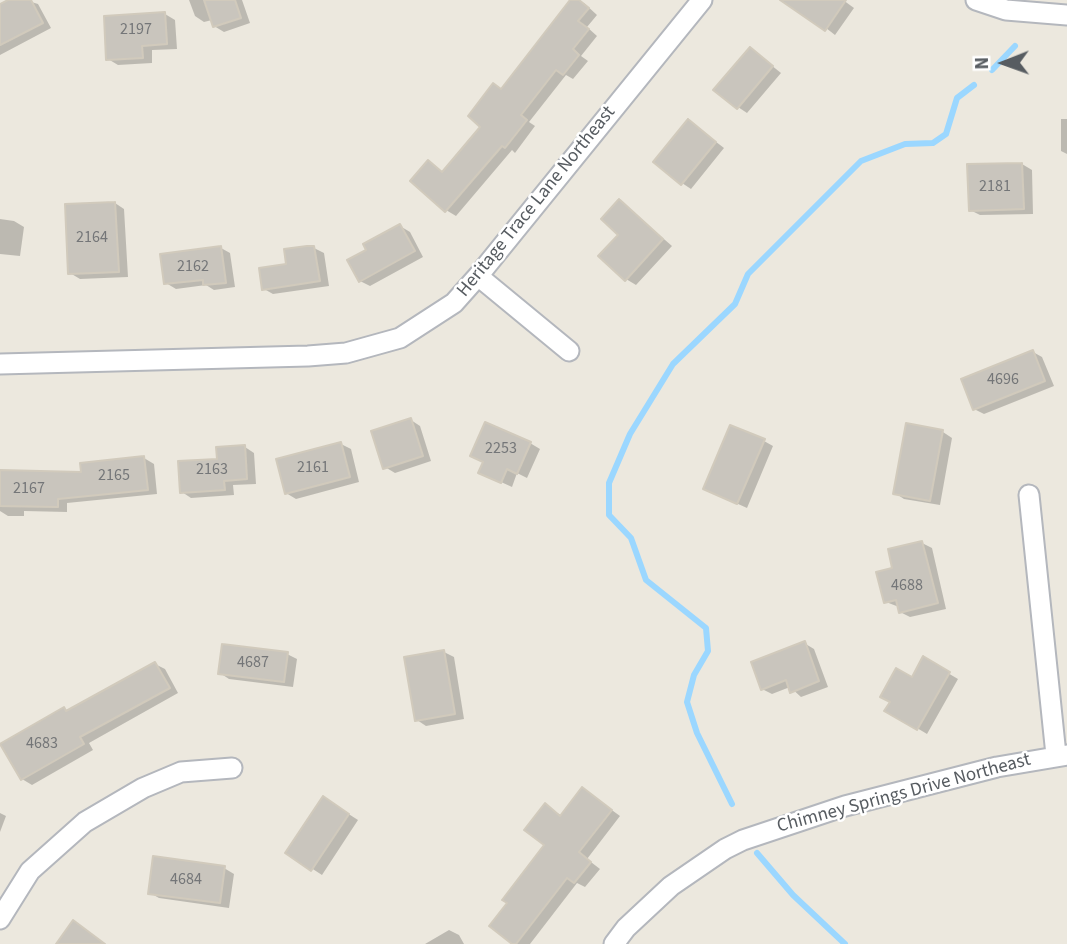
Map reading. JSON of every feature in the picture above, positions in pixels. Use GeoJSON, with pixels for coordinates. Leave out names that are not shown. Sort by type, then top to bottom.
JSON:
{"type":"FeatureCollection","features":[{"type":"Feature","properties":{"kind":"street","name":"Heritage Trace Lane Northeast"},"geometry":{"type":"LineString","coordinates":[[0,364],[346,353],[387,342],[427,324],[454,303],[478,276],[702,0]]}},
{"type":"Feature","properties":{"kind":"street"},"geometry":{"type":"LineString","coordinates":[[976,0],[1006,10],[1067,15]]}},
{"type":"Feature","properties":{"kind":"street"},"geometry":{"type":"LineString","coordinates":[[478,276],[569,351]]}},
{"type":"Feature","properties":{"kind":"street"},"geometry":{"type":"LineString","coordinates":[[1029,495],[1061,755]]}},
{"type":"Feature","properties":{"kind":"street","name":"Chimney Springs Drive Northeast"},"geometry":{"type":"LineString","coordinates":[[614,944],[670,886],[724,849],[743,840],[845,806],[997,767],[1061,755]]}},
{"type":"Feature","properties":{"kind":"street"},"geometry":{"type":"LineString","coordinates":[[0,919],[30,871],[85,822],[143,788],[180,772],[232,768]]}},
{"type":"Feature","properties":{"kind":"building"},"geometry":{"type":"Polygon","coordinates":[[[8,0],[31,0],[43,23],[0,45],[0,4],[8,0]]]}},
{"type":"Feature","properties":{"kind":"building"},"geometry":{"type":"Polygon","coordinates":[[[204,0],[235,0],[241,18],[213,27],[204,0]]]}},
{"type":"Feature","properties":{"kind":"building"},"geometry":{"type":"Polygon","coordinates":[[[570,0],[579,0],[589,8],[578,21],[589,29],[573,49],[579,55],[563,75],[556,70],[521,115],[527,120],[505,148],[502,146],[445,212],[410,181],[428,160],[442,172],[480,127],[468,116],[493,83],[501,89],[570,0]]]}},
{"type":"Feature","properties":{"kind":"building"},"geometry":{"type":"Polygon","coordinates":[[[780,0],[846,0],[825,31],[780,0]]]}},
{"type":"Feature","properties":{"kind":"building"},"geometry":{"type":"Polygon","coordinates":[[[165,12],[167,44],[142,46],[143,58],[106,60],[104,16],[165,12]]]}},
{"type":"Feature","properties":{"kind":"building"},"geometry":{"type":"Polygon","coordinates":[[[750,47],[773,66],[737,109],[713,90],[750,47]]]}},
{"type":"Feature","properties":{"kind":"building"},"geometry":{"type":"Polygon","coordinates":[[[688,119],[716,142],[681,185],[653,162],[688,119]]]}},
{"type":"Feature","properties":{"kind":"building"},"geometry":{"type":"Polygon","coordinates":[[[1022,163],[1024,209],[969,211],[967,164],[1022,163]]]}},
{"type":"Feature","properties":{"kind":"building"},"geometry":{"type":"Polygon","coordinates":[[[619,199],[663,239],[625,281],[598,256],[618,235],[601,219],[619,199]]]}},
{"type":"Feature","properties":{"kind":"building"},"geometry":{"type":"Polygon","coordinates":[[[115,202],[119,272],[68,274],[65,204],[115,202]]]}},
{"type":"Feature","properties":{"kind":"building"},"geometry":{"type":"Polygon","coordinates":[[[400,224],[415,251],[359,282],[347,260],[366,250],[363,244],[400,224]]]}},
{"type":"Feature","properties":{"kind":"building"},"geometry":{"type":"Polygon","coordinates":[[[221,246],[226,283],[203,285],[203,280],[164,284],[160,254],[221,246]]]}},
{"type":"Feature","properties":{"kind":"building"},"geometry":{"type":"Polygon","coordinates":[[[314,246],[320,281],[262,290],[259,268],[286,264],[284,249],[314,246]]]}},
{"type":"Feature","properties":{"kind":"building"},"geometry":{"type":"Polygon","coordinates":[[[1033,350],[1045,381],[973,410],[961,379],[1033,350]]]}},
{"type":"Feature","properties":{"kind":"building"},"geometry":{"type":"Polygon","coordinates":[[[411,418],[423,456],[383,469],[371,431],[411,418]]]}},
{"type":"Feature","properties":{"kind":"building"},"geometry":{"type":"Polygon","coordinates":[[[485,422],[531,442],[517,474],[507,469],[501,483],[478,473],[483,462],[470,456],[485,422]]]}},
{"type":"Feature","properties":{"kind":"building"},"geometry":{"type":"Polygon","coordinates":[[[906,423],[943,430],[930,501],[893,494],[906,423]]]}},
{"type":"Feature","properties":{"kind":"building"},"geometry":{"type":"Polygon","coordinates":[[[730,425],[765,439],[737,504],[703,489],[730,425]]]}},
{"type":"Feature","properties":{"kind":"building"},"geometry":{"type":"Polygon","coordinates":[[[341,442],[350,477],[285,494],[276,459],[341,442]]]}},
{"type":"Feature","properties":{"kind":"building"},"geometry":{"type":"Polygon","coordinates":[[[245,445],[247,479],[224,481],[225,490],[180,493],[178,461],[217,459],[216,447],[245,445]]]}},
{"type":"Feature","properties":{"kind":"building"},"geometry":{"type":"Polygon","coordinates":[[[144,456],[148,490],[58,499],[58,507],[0,506],[0,470],[81,472],[80,463],[144,456]]]}},
{"type":"Feature","properties":{"kind":"building"},"geometry":{"type":"Polygon","coordinates":[[[922,541],[938,603],[899,613],[896,600],[884,603],[876,572],[892,568],[888,549],[922,541]]]}},
{"type":"Feature","properties":{"kind":"building"},"geometry":{"type":"Polygon","coordinates":[[[805,641],[819,681],[790,693],[786,680],[761,690],[751,662],[805,641]]]}},
{"type":"Feature","properties":{"kind":"building"},"geometry":{"type":"Polygon","coordinates":[[[222,644],[288,652],[284,682],[218,674],[222,644]]]}},
{"type":"Feature","properties":{"kind":"building"},"geometry":{"type":"Polygon","coordinates":[[[444,650],[455,714],[415,721],[404,657],[444,650]]]}},
{"type":"Feature","properties":{"kind":"building"},"geometry":{"type":"Polygon","coordinates":[[[923,656],[950,672],[917,730],[884,711],[890,702],[880,697],[896,668],[912,677],[923,656]]]}},
{"type":"Feature","properties":{"kind":"building"},"geometry":{"type":"Polygon","coordinates":[[[155,662],[170,688],[80,737],[84,744],[21,780],[0,744],[64,707],[66,711],[155,662]]]}},
{"type":"Feature","properties":{"kind":"building"},"geometry":{"type":"Polygon","coordinates":[[[582,787],[612,810],[579,852],[591,862],[574,883],[567,878],[516,944],[512,944],[489,926],[507,903],[502,900],[544,845],[524,830],[545,803],[560,816],[582,787]]]}},
{"type":"Feature","properties":{"kind":"building"},"geometry":{"type":"Polygon","coordinates":[[[323,796],[349,814],[311,871],[285,853],[323,796]]]}},
{"type":"Feature","properties":{"kind":"building"},"geometry":{"type":"Polygon","coordinates":[[[153,856],[225,866],[220,903],[148,894],[153,856]]]}},
{"type":"Feature","properties":{"kind":"building"},"geometry":{"type":"Polygon","coordinates":[[[73,920],[105,944],[56,944],[73,920]]]}},
{"type":"Feature","properties":{"kind":"waterway"},"geometry":{"type":"LineString","coordinates":[[992,70],[1015,46]]}},
{"type":"Feature","properties":{"kind":"waterway"},"geometry":{"type":"LineString","coordinates":[[732,804],[697,733],[687,702],[694,675],[708,651],[706,628],[646,580],[631,538],[609,515],[609,483],[630,434],[673,364],[735,304],[748,274],[861,161],[905,144],[933,143],[946,134],[957,98],[974,85]]}},
{"type":"Feature","properties":{"kind":"waterway"},"geometry":{"type":"LineString","coordinates":[[757,853],[793,895],[845,944]]}}]}
